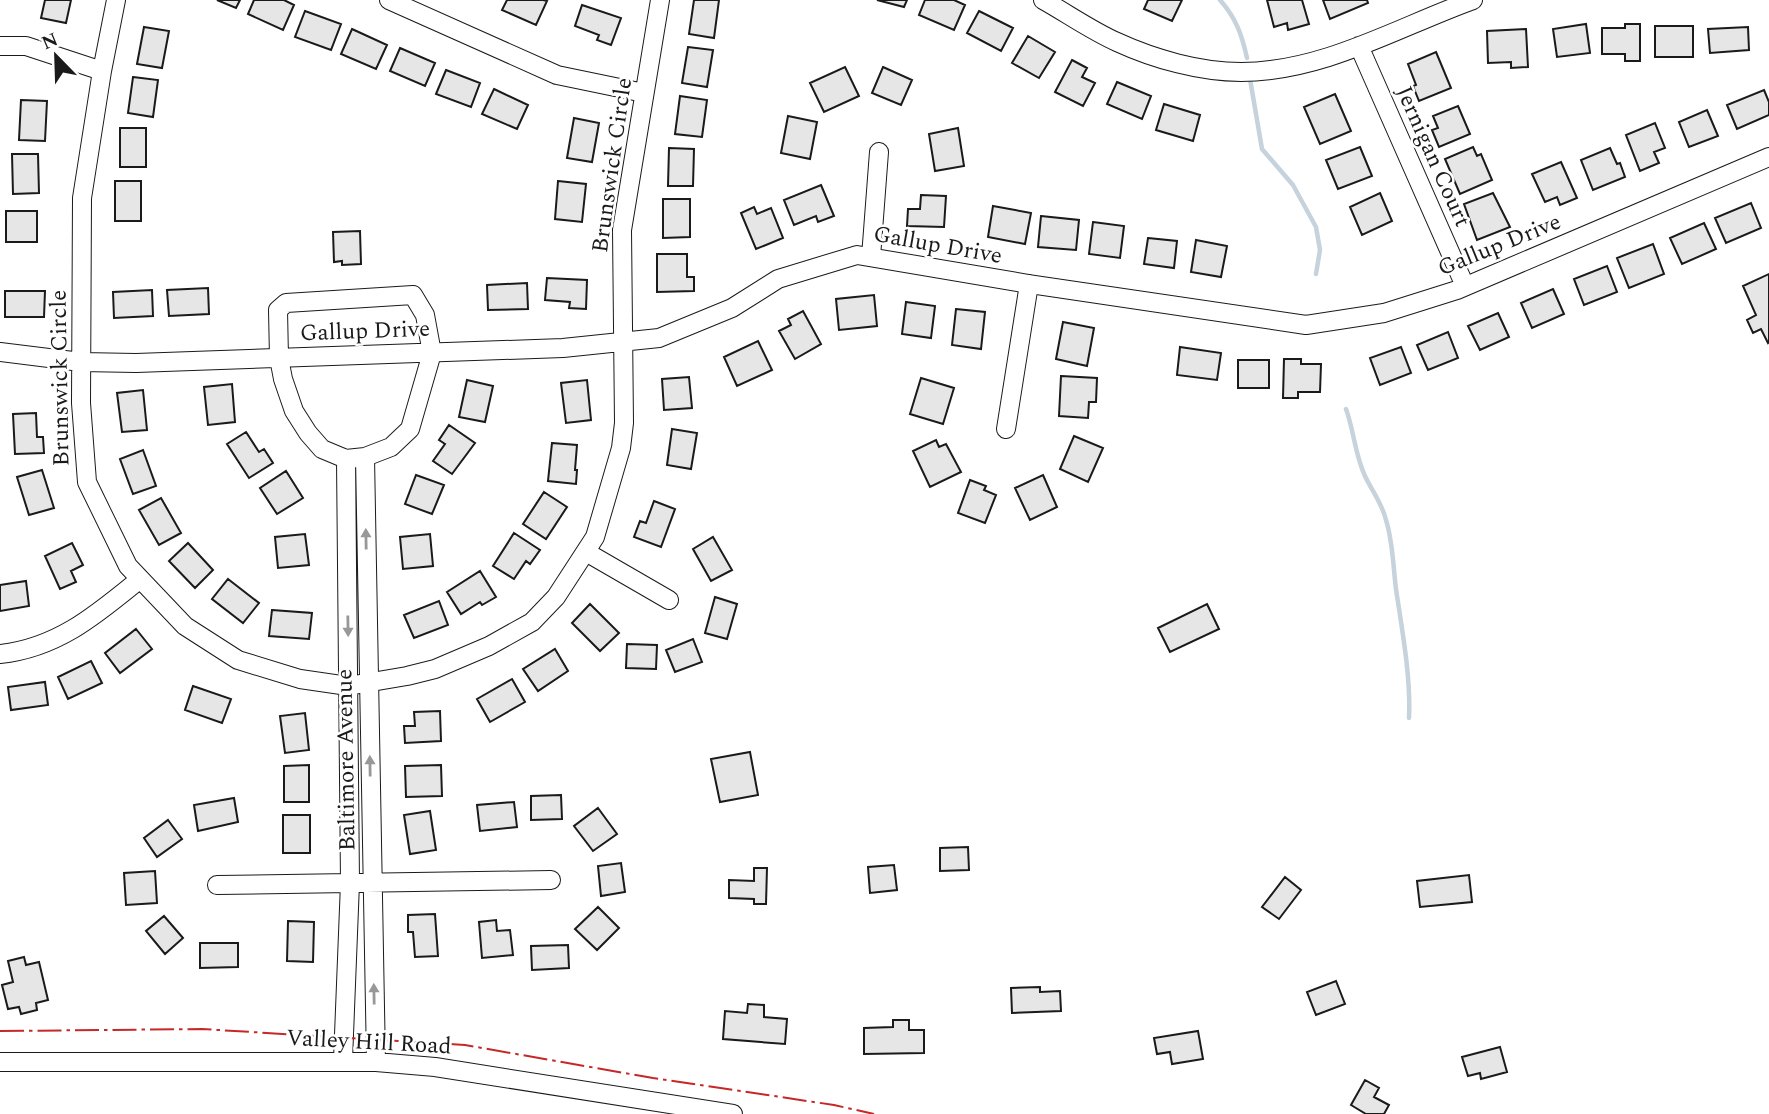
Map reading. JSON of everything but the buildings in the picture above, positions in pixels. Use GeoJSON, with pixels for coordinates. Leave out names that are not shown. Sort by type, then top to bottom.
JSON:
{"type":"FeatureCollection","features":[{"type":"Feature","properties":{"kind":"street","name":"Brunswick Circle"},"geometry":{"type":"LineString","coordinates":[[116,0],[82,198],[81,403],[86,482],[128,566],[185,626],[238,660],[300,679],[348,685],[435,669],[489,646],[532,622],[556,597],[595,537],[621,448],[624,423],[622,230],[660,0]]}},
{"type":"Feature","properties":{"kind":"street"},"geometry":{"type":"LineString","coordinates":[[389,0],[557,75],[645,93]]}},
{"type":"Feature","properties":{"kind":"street"},"geometry":{"type":"LineString","coordinates":[[1043,0],[1117,42],[1172,61],[1241,72],[1314,61],[1359,46],[1473,0]]}},
{"type":"Feature","properties":{"kind":"street"},"geometry":{"type":"LineString","coordinates":[[0,46],[26,46],[102,71]]}},
{"type":"Feature","properties":{"kind":"street","name":"Jernigan Court"},"geometry":{"type":"LineString","coordinates":[[1359,46],[1465,286]]}},
{"type":"Feature","properties":{"kind":"street"},"geometry":{"type":"LineString","coordinates":[[871,257],[879,152]]}},
{"type":"Feature","properties":{"kind":"street","name":"Gallup Drive"},"geometry":{"type":"LineString","coordinates":[[0,352],[81,362],[136,363],[562,348],[622,343],[659,338],[732,309],[778,279],[856,255],[1306,325],[1384,313],[1465,286],[1769,157]]}},
{"type":"Feature","properties":{"kind":"street"},"geometry":{"type":"LineString","coordinates":[[1006,429],[1029,284]]}},
{"type":"Feature","properties":{"kind":"street"},"geometry":{"type":"LineString","coordinates":[[413,295],[425,315],[432,353],[410,429],[391,447],[365,457],[346,459],[323,449],[308,433],[294,411],[279,358],[278,310],[286,303],[413,295]]}},
{"type":"Feature","properties":{"kind":"street","name":"Baltimore Avenue"},"geometry":{"type":"LineString","coordinates":[[365,457],[376,1062]]}},
{"type":"Feature","properties":{"kind":"street","name":"Baltimore Avenue"},"geometry":{"type":"LineString","coordinates":[[343,1060],[350,883],[346,459]]}},
{"type":"Feature","properties":{"kind":"street"},"geometry":{"type":"LineString","coordinates":[[586,552],[669,600]]}},
{"type":"Feature","properties":{"kind":"street"},"geometry":{"type":"LineString","coordinates":[[0,654],[19,652],[54,641],[94,617],[140,579]]}},
{"type":"Feature","properties":{"kind":"street"},"geometry":{"type":"LineString","coordinates":[[217,885],[551,880]]}},
{"type":"Feature","properties":{"kind":"street","name":"Valley Hill Road"},"geometry":{"type":"LineString","coordinates":[[0,1062],[376,1062],[435,1067],[733,1114]]}},
{"type":"Feature","properties":{"kind":"waterway"},"geometry":{"type":"LineString","coordinates":[[1220,0],[1238,27],[1247,58]]}},
{"type":"Feature","properties":{"kind":"waterway"},"geometry":{"type":"LineString","coordinates":[[1250,79],[1262,149],[1293,185],[1316,227],[1320,250],[1316,274]]}},
{"type":"Feature","properties":{"kind":"waterway"},"geometry":{"type":"LineString","coordinates":[[1346,409],[1362,468],[1382,508],[1390,537],[1407,670],[1409,718]]}},
{"type":"Feature","properties":{"kind":"power"},"geometry":{"type":"LineString","coordinates":[[0,1031],[202,1029],[465,1045],[653,1078],[834,1105],[874,1114]]}}]}
